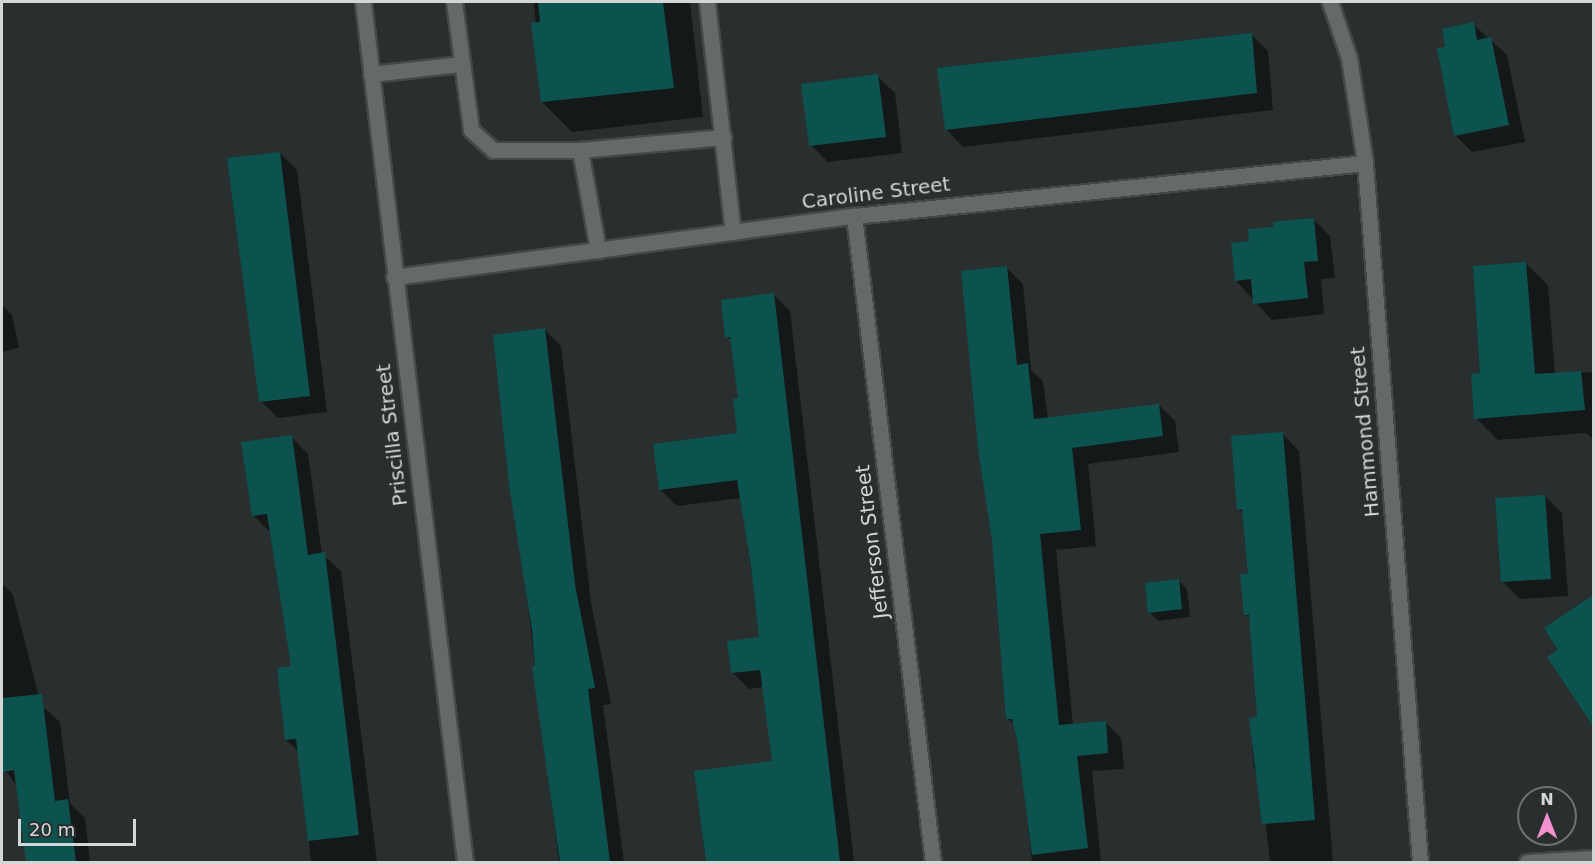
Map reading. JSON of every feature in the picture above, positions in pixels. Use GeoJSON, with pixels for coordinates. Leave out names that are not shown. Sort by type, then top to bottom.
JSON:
{"type":"FeatureCollection","features":[{"type":"Feature","properties":{"kind":"street","name":"Priscilla Street"},"geometry":{"type":"LineString","coordinates":[[363,2],[465,862]]}},
{"type":"Feature","properties":{"kind":"street"},"geometry":{"type":"LineString","coordinates":[[453,2],[471,130],[493,150],[580,150],[723,137]]}},
{"type":"Feature","properties":{"kind":"street"},"geometry":{"type":"LineString","coordinates":[[707,2],[733,232]]}},
{"type":"Feature","properties":{"kind":"street","name":"Hammond Street"},"geometry":{"type":"LineString","coordinates":[[1330,2],[1349,58],[1365,163],[1420,862]]}},
{"type":"Feature","properties":{"kind":"street"},"geometry":{"type":"LineString","coordinates":[[371,74],[462,64]]}},
{"type":"Feature","properties":{"kind":"street"},"geometry":{"type":"LineString","coordinates":[[580,150],[598,250]]}},
{"type":"Feature","properties":{"kind":"street","name":"Caroline Street"},"geometry":{"type":"LineString","coordinates":[[394,277],[854,216],[1365,163]]}},
{"type":"Feature","properties":{"kind":"street","name":"Jefferson Street"},"geometry":{"type":"LineString","coordinates":[[854,216],[933,862]]}},
{"type":"Feature","properties":{"kind":"street"},"geometry":{"type":"LineString","coordinates":[[1527,862],[1593,858]]}},
{"type":"Feature","properties":{"kind":"building"},"geometry":{"type":"Polygon","coordinates":[[[538,2],[663,2],[674,88],[541,102],[531,23],[540,22],[538,2]]]}},
{"type":"Feature","properties":{"kind":"building"},"geometry":{"type":"Polygon","coordinates":[[[1474,22],[1477,40],[1491,37],[1509,125],[1454,136],[1437,48],[1445,47],[1442,29],[1474,22]]]}},
{"type":"Feature","properties":{"kind":"building"},"geometry":{"type":"Polygon","coordinates":[[[1252,33],[1257,93],[945,130],[937,68],[1252,33]]]}},
{"type":"Feature","properties":{"kind":"building"},"geometry":{"type":"Polygon","coordinates":[[[878,74],[886,137],[809,146],[801,84],[878,74]]]}},
{"type":"Feature","properties":{"kind":"building"},"geometry":{"type":"Polygon","coordinates":[[[280,152],[310,396],[259,402],[227,158],[280,152]]]}},
{"type":"Feature","properties":{"kind":"building"},"geometry":{"type":"Polygon","coordinates":[[[1314,218],[1318,261],[1304,262],[1308,298],[1253,304],[1251,279],[1235,281],[1231,243],[1249,241],[1248,229],[1273,227],[1273,222],[1314,218]]]}},
{"type":"Feature","properties":{"kind":"building"},"geometry":{"type":"Polygon","coordinates":[[[1526,262],[1535,374],[1581,371],[1585,410],[1474,419],[1471,374],[1480,373],[1473,266],[1526,262]]]}},
{"type":"Feature","properties":{"kind":"building"},"geometry":{"type":"Polygon","coordinates":[[[1007,266],[1017,365],[1028,363],[1034,419],[1159,404],[1163,436],[1072,448],[1081,530],[1040,534],[1059,725],[1106,721],[1108,753],[1077,756],[1088,848],[1032,855],[1017,739],[1012,719],[1006,719],[992,540],[978,449],[961,271],[1007,266]]]}},
{"type":"Feature","properties":{"kind":"building"},"geometry":{"type":"Polygon","coordinates":[[[774,293],[840,862],[706,862],[694,771],[772,761],[760,670],[731,673],[727,641],[759,637],[751,566],[737,480],[659,490],[653,444],[737,433],[733,399],[738,398],[730,337],[725,337],[721,300],[774,293]]]}},
{"type":"Feature","properties":{"kind":"building"},"geometry":{"type":"Polygon","coordinates":[[[545,328],[575,584],[595,688],[588,689],[610,862],[560,862],[532,667],[535,666],[532,630],[509,485],[493,335],[545,328]]]}},
{"type":"Feature","properties":{"kind":"building"},"geometry":{"type":"Polygon","coordinates":[[[1283,432],[1315,820],[1262,824],[1249,718],[1257,717],[1249,615],[1244,615],[1240,574],[1248,574],[1242,509],[1237,510],[1231,436],[1283,432]]]}},
{"type":"Feature","properties":{"kind":"building"},"geometry":{"type":"Polygon","coordinates":[[[292,435],[308,555],[325,552],[359,835],[308,841],[296,739],[285,740],[277,668],[291,666],[267,514],[252,516],[241,442],[292,435]]]}},
{"type":"Feature","properties":{"kind":"building"},"geometry":{"type":"Polygon","coordinates":[[[1545,495],[1551,579],[1501,582],[1495,498],[1545,495]]]}},
{"type":"Feature","properties":{"kind":"building"},"geometry":{"type":"Polygon","coordinates":[[[1179,579],[1182,609],[1148,613],[1145,583],[1179,579]]]}},
{"type":"Feature","properties":{"kind":"building"},"geometry":{"type":"Polygon","coordinates":[[[1593,595],[1593,726],[1547,657],[1558,650],[1544,628],[1593,595]]]}},
{"type":"Feature","properties":{"kind":"building"},"geometry":{"type":"Polygon","coordinates":[[[42,694],[55,801],[68,799],[76,862],[26,862],[14,770],[2,772],[2,698],[42,694]]]}}]}
